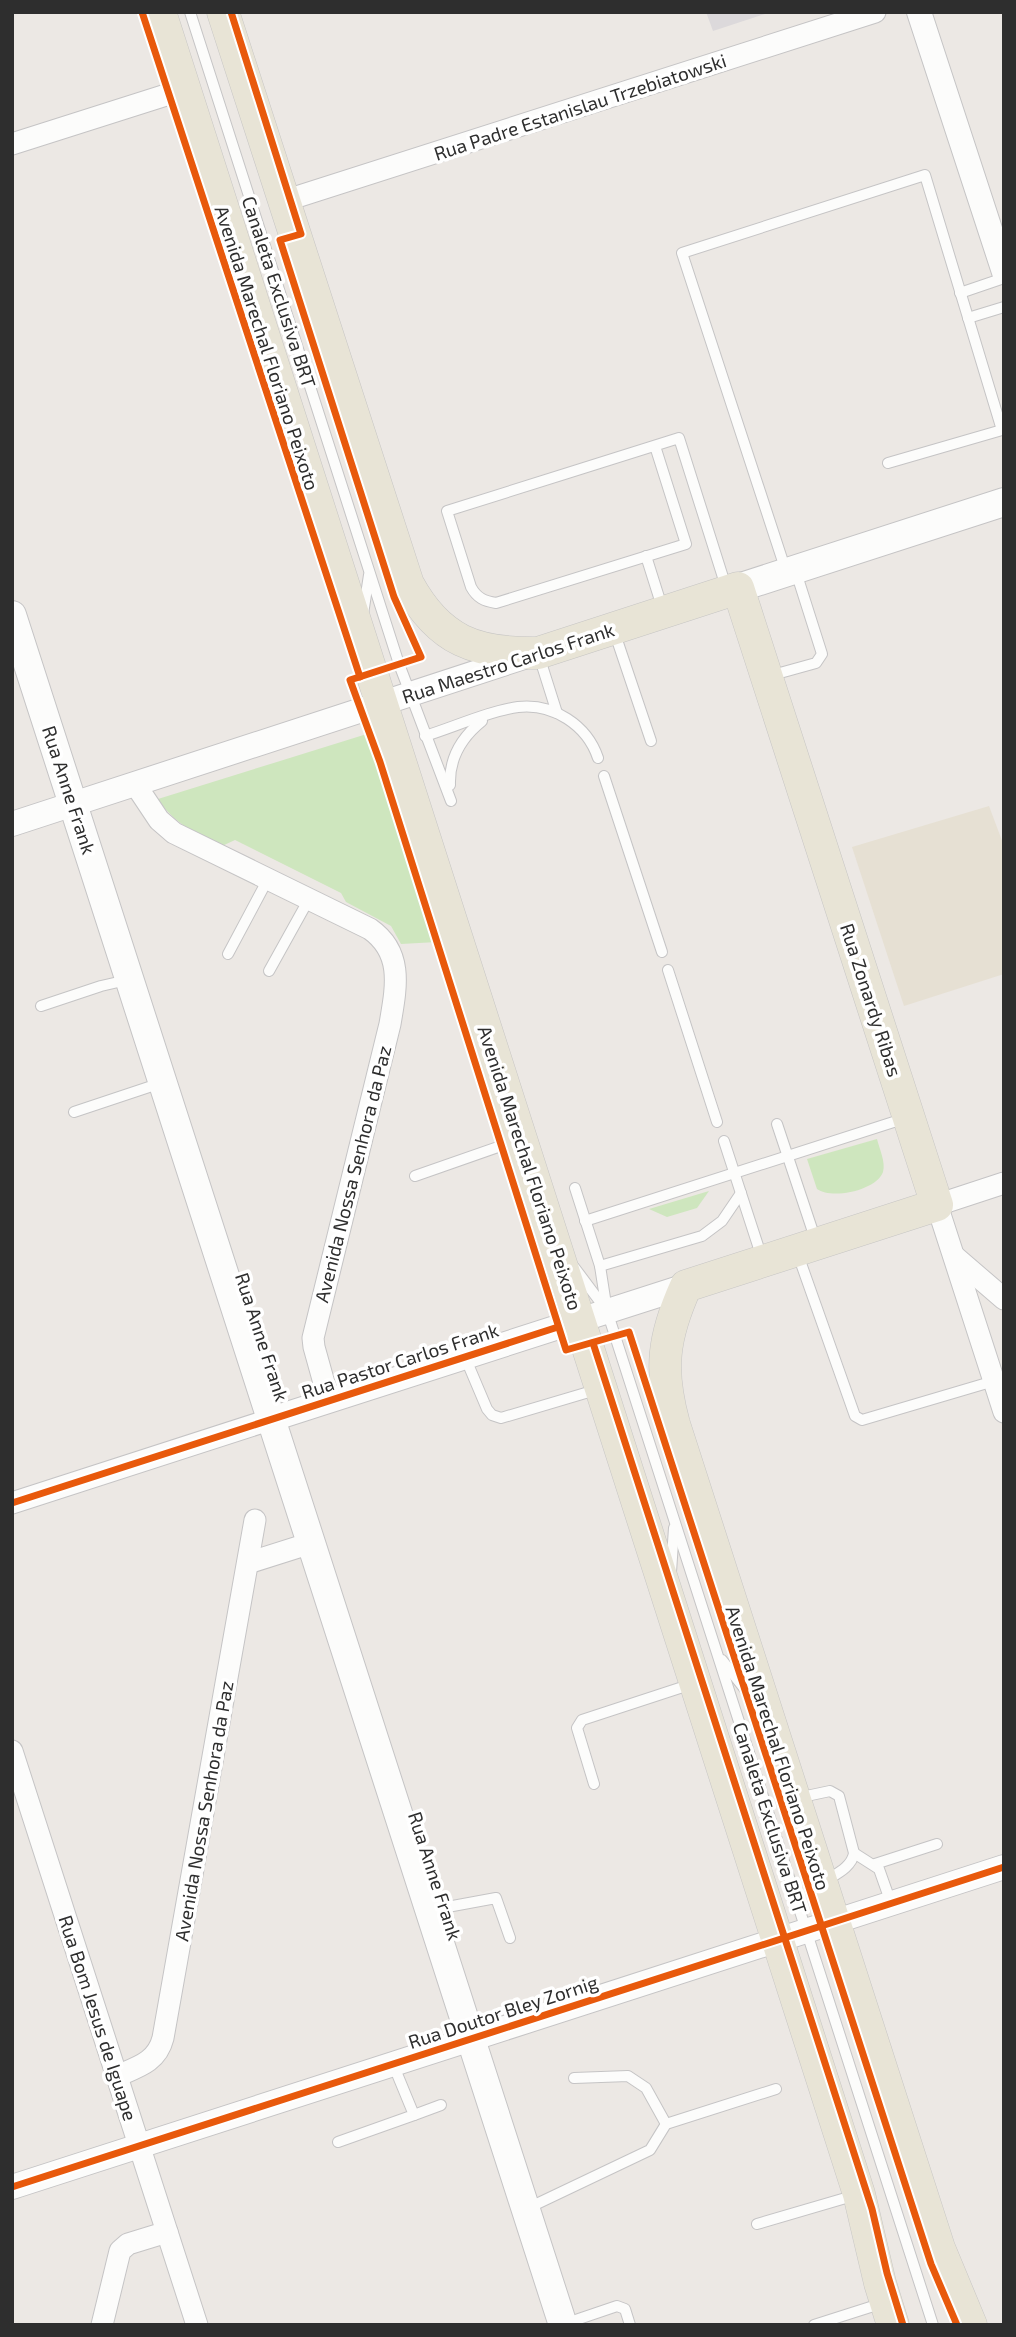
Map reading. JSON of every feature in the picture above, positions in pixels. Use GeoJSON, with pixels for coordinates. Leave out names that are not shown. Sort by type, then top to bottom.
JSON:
{"type":"FeatureCollection","features":[{"type":"Feature","properties":{"kind":"main road","name":"Avenida Marechal Floriano Peixoto"},"geometry":{"type":"LineString","coordinates":[[160,12],[360,637],[395,699],[521,1139],[552,1236],[593,1316],[601,1388],[695,1683],[806,1930],[971,2325]]}},
{"type":"Feature","properties":{"kind":"main road"},"geometry":{"type":"LineString","coordinates":[[223,12],[408,584],[416,600],[441,628],[472,645],[504,653],[538,653]]}},
{"type":"Feature","properties":{"kind":"main road","name":"Rua Maestro Carlos Frank"},"geometry":{"type":"LineString","coordinates":[[538,653],[1004,502]]}},
{"type":"Feature","properties":{"kind":"main road","name":"Rua Zonardy Ribas"},"geometry":{"type":"LineString","coordinates":[[733,589],[767,677],[937,1205]]}},
{"type":"Feature","properties":{"kind":"main road","name":"Rua Anne Frank"},"geometry":{"type":"LineString","coordinates":[[12,615],[563,2325]]}},
{"type":"Feature","properties":{"kind":"main road","name":"Rua Pastor Carlos Frank"},"geometry":{"type":"LineString","coordinates":[[686,1286],[937,1205]]}},
{"type":"Feature","properties":{"kind":"main road","name":"Avenida Marechal Floriano Peixoto"},"geometry":{"type":"LineString","coordinates":[[686,1286],[669,1330],[664,1353],[668,1401],[822,1884],[806,1930],[859,2194],[889,2313]]}},
{"type":"Feature","properties":{"kind":"street","name":"Rua Padre Estanislau Trzebiatowski"},"geometry":{"type":"LineString","coordinates":[[284,201],[875,12]]}},
{"type":"Feature","properties":{"kind":"street"},"geometry":{"type":"LineString","coordinates":[[919,12],[1002,260]]}},
{"type":"Feature","properties":{"kind":"street"},"geometry":{"type":"LineString","coordinates":[[12,144],[185,89]]}},
{"type":"Feature","properties":{"kind":"street","name":"Rua Maestro Carlos Frank"},"geometry":{"type":"LineString","coordinates":[[12,824],[538,653]]}},
{"type":"Feature","properties":{"kind":"street"},"geometry":{"type":"LineString","coordinates":[[135,784],[159,820],[174,833],[309,899]]}},
{"type":"Feature","properties":{"kind":"street","name":"Avenida Nossa Senhora da Paz"},"geometry":{"type":"LineString","coordinates":[[309,899],[370,929],[388,945],[395,978],[390,1024],[313,1338],[329,1401]]}},
{"type":"Feature","properties":{"kind":"street","name":"Rua Pastor Carlos Frank"},"geometry":{"type":"LineString","coordinates":[[937,1205],[1004,1183]]}},
{"type":"Feature","properties":{"kind":"street","name":"Rua Zonardy Ribas"},"geometry":{"type":"LineString","coordinates":[[937,1205],[1004,1412]]}},
{"type":"Feature","properties":{"kind":"street"},"geometry":{"type":"LineString","coordinates":[[953,1254],[1004,1299]]}},
{"type":"Feature","properties":{"kind":"street","name":"Rua Pastor Carlos Frank"},"geometry":{"type":"LineString","coordinates":[[12,1503],[686,1286]]}},
{"type":"Feature","properties":{"kind":"street","name":"Avenida Nossa Senhora da Paz"},"geometry":{"type":"LineString","coordinates":[[117,2076],[155,2057],[163,2038],[255,1520]]}},
{"type":"Feature","properties":{"kind":"street"},"geometry":{"type":"LineString","coordinates":[[248,1563],[311,1543]]}},
{"type":"Feature","properties":{"kind":"street","name":"Rua Bom Jesus de Iguape"},"geometry":{"type":"LineString","coordinates":[[12,1751],[197,2325]]}},
{"type":"Feature","properties":{"kind":"street","name":"Rua Doutor Bley Zornig"},"geometry":{"type":"LineString","coordinates":[[12,2187],[1004,1867]]}},
{"type":"Feature","properties":{"kind":"street"},"geometry":{"type":"LineString","coordinates":[[102,2325],[120,2251],[128,2245],[167,2232]]}},
{"type":"Feature","properties":{"kind":"lane","name":"Canaleta Exclusiva BRT"},"geometry":{"type":"LineString","coordinates":[[190,12],[369,572],[395,699],[425,736],[451,801],[449,773],[456,751],[471,730],[493,714]]}},
{"type":"Feature","properties":{"kind":"lane"},"geometry":{"type":"LineString","coordinates":[[767,677],[816,663],[822,654],[682,253],[925,175],[1002,430],[888,463]]}},
{"type":"Feature","properties":{"kind":"lane"},"geometry":{"type":"LineString","coordinates":[[960,293],[1004,278]]}},
{"type":"Feature","properties":{"kind":"lane"},"geometry":{"type":"LineString","coordinates":[[968,318],[1004,307]]}},
{"type":"Feature","properties":{"kind":"lane"},"geometry":{"type":"LineString","coordinates":[[655,446],[686,544],[496,603],[484,601],[471,587],[447,511],[679,438],[733,589]]}},
{"type":"Feature","properties":{"kind":"lane"},"geometry":{"type":"LineString","coordinates":[[646,556],[664,612]]}},
{"type":"Feature","properties":{"kind":"lane","name":"Canaleta Exclusiva BRT"},"geometry":{"type":"LineString","coordinates":[[360,637],[369,572]]}},
{"type":"Feature","properties":{"kind":"lane"},"geometry":{"type":"LineString","coordinates":[[614,628],[651,741]]}},
{"type":"Feature","properties":{"kind":"lane"},"geometry":{"type":"LineString","coordinates":[[538,653],[557,713]]}},
{"type":"Feature","properties":{"kind":"lane"},"geometry":{"type":"LineString","coordinates":[[425,736],[519,707],[545,709],[557,713],[581,730],[598,758]]}},
{"type":"Feature","properties":{"kind":"lane"},"geometry":{"type":"LineString","coordinates":[[604,776],[662,952]]}},
{"type":"Feature","properties":{"kind":"lane"},"geometry":{"type":"LineString","coordinates":[[228,954],[268,879]]}},
{"type":"Feature","properties":{"kind":"lane"},"geometry":{"type":"LineString","coordinates":[[269,971],[309,899]]}},
{"type":"Feature","properties":{"kind":"lane"},"geometry":{"type":"LineString","coordinates":[[667,970],[717,1122]]}},
{"type":"Feature","properties":{"kind":"lane"},"geometry":{"type":"LineString","coordinates":[[41,1006],[130,979]]}},
{"type":"Feature","properties":{"kind":"lane"},"geometry":{"type":"LineString","coordinates":[[74,1112],[163,1083]]}},
{"type":"Feature","properties":{"kind":"lane"},"geometry":{"type":"LineString","coordinates":[[585,1221],[909,1117]]}},
{"type":"Feature","properties":{"kind":"lane"},"geometry":{"type":"LineString","coordinates":[[777,1124],[788,1156],[806,1247],[855,1416],[862,1420],[994,1381]]}},
{"type":"Feature","properties":{"kind":"lane"},"geometry":{"type":"LineString","coordinates":[[415,1176],[521,1139]]}},
{"type":"Feature","properties":{"kind":"lane"},"geometry":{"type":"LineString","coordinates":[[724,1141],[763,1261]]}},
{"type":"Feature","properties":{"kind":"lane","name":"Canaleta Exclusiva BRT"},"geometry":{"type":"LineString","coordinates":[[575,1188],[600,1266],[593,1316],[675,1522],[933,2325]]}},
{"type":"Feature","properties":{"kind":"lane"},"geometry":{"type":"LineString","coordinates":[[600,1266],[702,1236],[722,1221],[741,1193]]}},
{"type":"Feature","properties":{"kind":"lane"},"geometry":{"type":"LineString","coordinates":[[465,1357],[487,1409],[492,1415],[501,1418],[601,1388]]}},
{"type":"Feature","properties":{"kind":"lane"},"geometry":{"type":"LineString","coordinates":[[672,1612],[670,1581],[675,1522]]}},
{"type":"Feature","properties":{"kind":"lane"},"geometry":{"type":"LineString","coordinates":[[716,1652],[746,1692],[768,1714]]}},
{"type":"Feature","properties":{"kind":"lane"},"geometry":{"type":"LineString","coordinates":[[594,1784],[577,1728],[582,1720],[695,1683]]}},
{"type":"Feature","properties":{"kind":"lane"},"geometry":{"type":"LineString","coordinates":[[794,1798],[830,1791],[839,1796],[854,1853],[849,1865],[822,1884]]}},
{"type":"Feature","properties":{"kind":"lane"},"geometry":{"type":"LineString","coordinates":[[875,1864],[937,1844]]}},
{"type":"Feature","properties":{"kind":"lane"},"geometry":{"type":"LineString","coordinates":[[854,1853],[875,1864],[882,1875],[891,1903]]}},
{"type":"Feature","properties":{"kind":"lane"},"geometry":{"type":"LineString","coordinates":[[430,1911],[496,1898],[510,1938]]}},
{"type":"Feature","properties":{"kind":"lane"},"geometry":{"type":"LineString","coordinates":[[393,2064],[414,2115]]}},
{"type":"Feature","properties":{"kind":"lane"},"geometry":{"type":"LineString","coordinates":[[574,2077],[628,2076],[646,2088],[666,2124]]}},
{"type":"Feature","properties":{"kind":"lane"},"geometry":{"type":"LineString","coordinates":[[526,2209],[650,2150],[666,2124],[776,2089]]}},
{"type":"Feature","properties":{"kind":"lane"},"geometry":{"type":"LineString","coordinates":[[338,2142],[440,2105]]}},
{"type":"Feature","properties":{"kind":"lane"},"geometry":{"type":"LineString","coordinates":[[758,2224],[859,2194]]}},
{"type":"Feature","properties":{"kind":"lane"},"geometry":{"type":"LineString","coordinates":[[563,2325],[617,2306],[625,2309],[630,2325]]}},
{"type":"Feature","properties":{"kind":"lane"},"geometry":{"type":"LineString","coordinates":[[814,2325],[889,2313]]}},
{"type":"Feature","properties":{"kind":"shaded area"},"geometry":{"type":"Polygon","coordinates":[[[706,12],[771,12],[713,31],[706,12]]]}},
{"type":"Feature","properties":{"kind":"shaded area"},"geometry":{"type":"Polygon","coordinates":[[[989,806],[1004,846],[1004,974],[904,1006],[852,847],[989,806]]]}},
{"type":"Feature","properties":{"kind":"green space"},"geometry":{"type":"Polygon","coordinates":[[[370,733],[437,942],[401,944],[391,926],[346,902],[341,893],[235,840],[222,846],[179,822],[158,799],[370,733]]]}},
{"type":"Feature","properties":{"kind":"green space"},"geometry":{"type":"Polygon","coordinates":[[[877,1139],[884,1164],[883,1172],[872,1184],[833,1194],[817,1189],[807,1159],[877,1139]]]}},
{"type":"Feature","properties":{"kind":"green space"},"geometry":{"type":"Polygon","coordinates":[[[709,1191],[697,1208],[667,1217],[649,1209],[709,1191]]]}},
{"type":"Feature","properties":{"kind":"cycle path"},"geometry":{"type":"LineString","coordinates":[[142,12],[360,677]]}},
{"type":"Feature","properties":{"kind":"cycle path"},"geometry":{"type":"LineString","coordinates":[[231,12],[301,234],[280,240],[394,597],[421,657],[350,680],[380,762],[566,1350],[629,1332],[931,2264],[957,2325]]}},
{"type":"Feature","properties":{"kind":"cycle path"},"geometry":{"type":"LineString","coordinates":[[12,1503],[558,1327]]}},
{"type":"Feature","properties":{"kind":"cycle path"},"geometry":{"type":"LineString","coordinates":[[593,1343],[872,2209],[903,2325]]}},
{"type":"Feature","properties":{"kind":"cycle path"},"geometry":{"type":"LineString","coordinates":[[12,2187],[1004,1867]]}}]}
